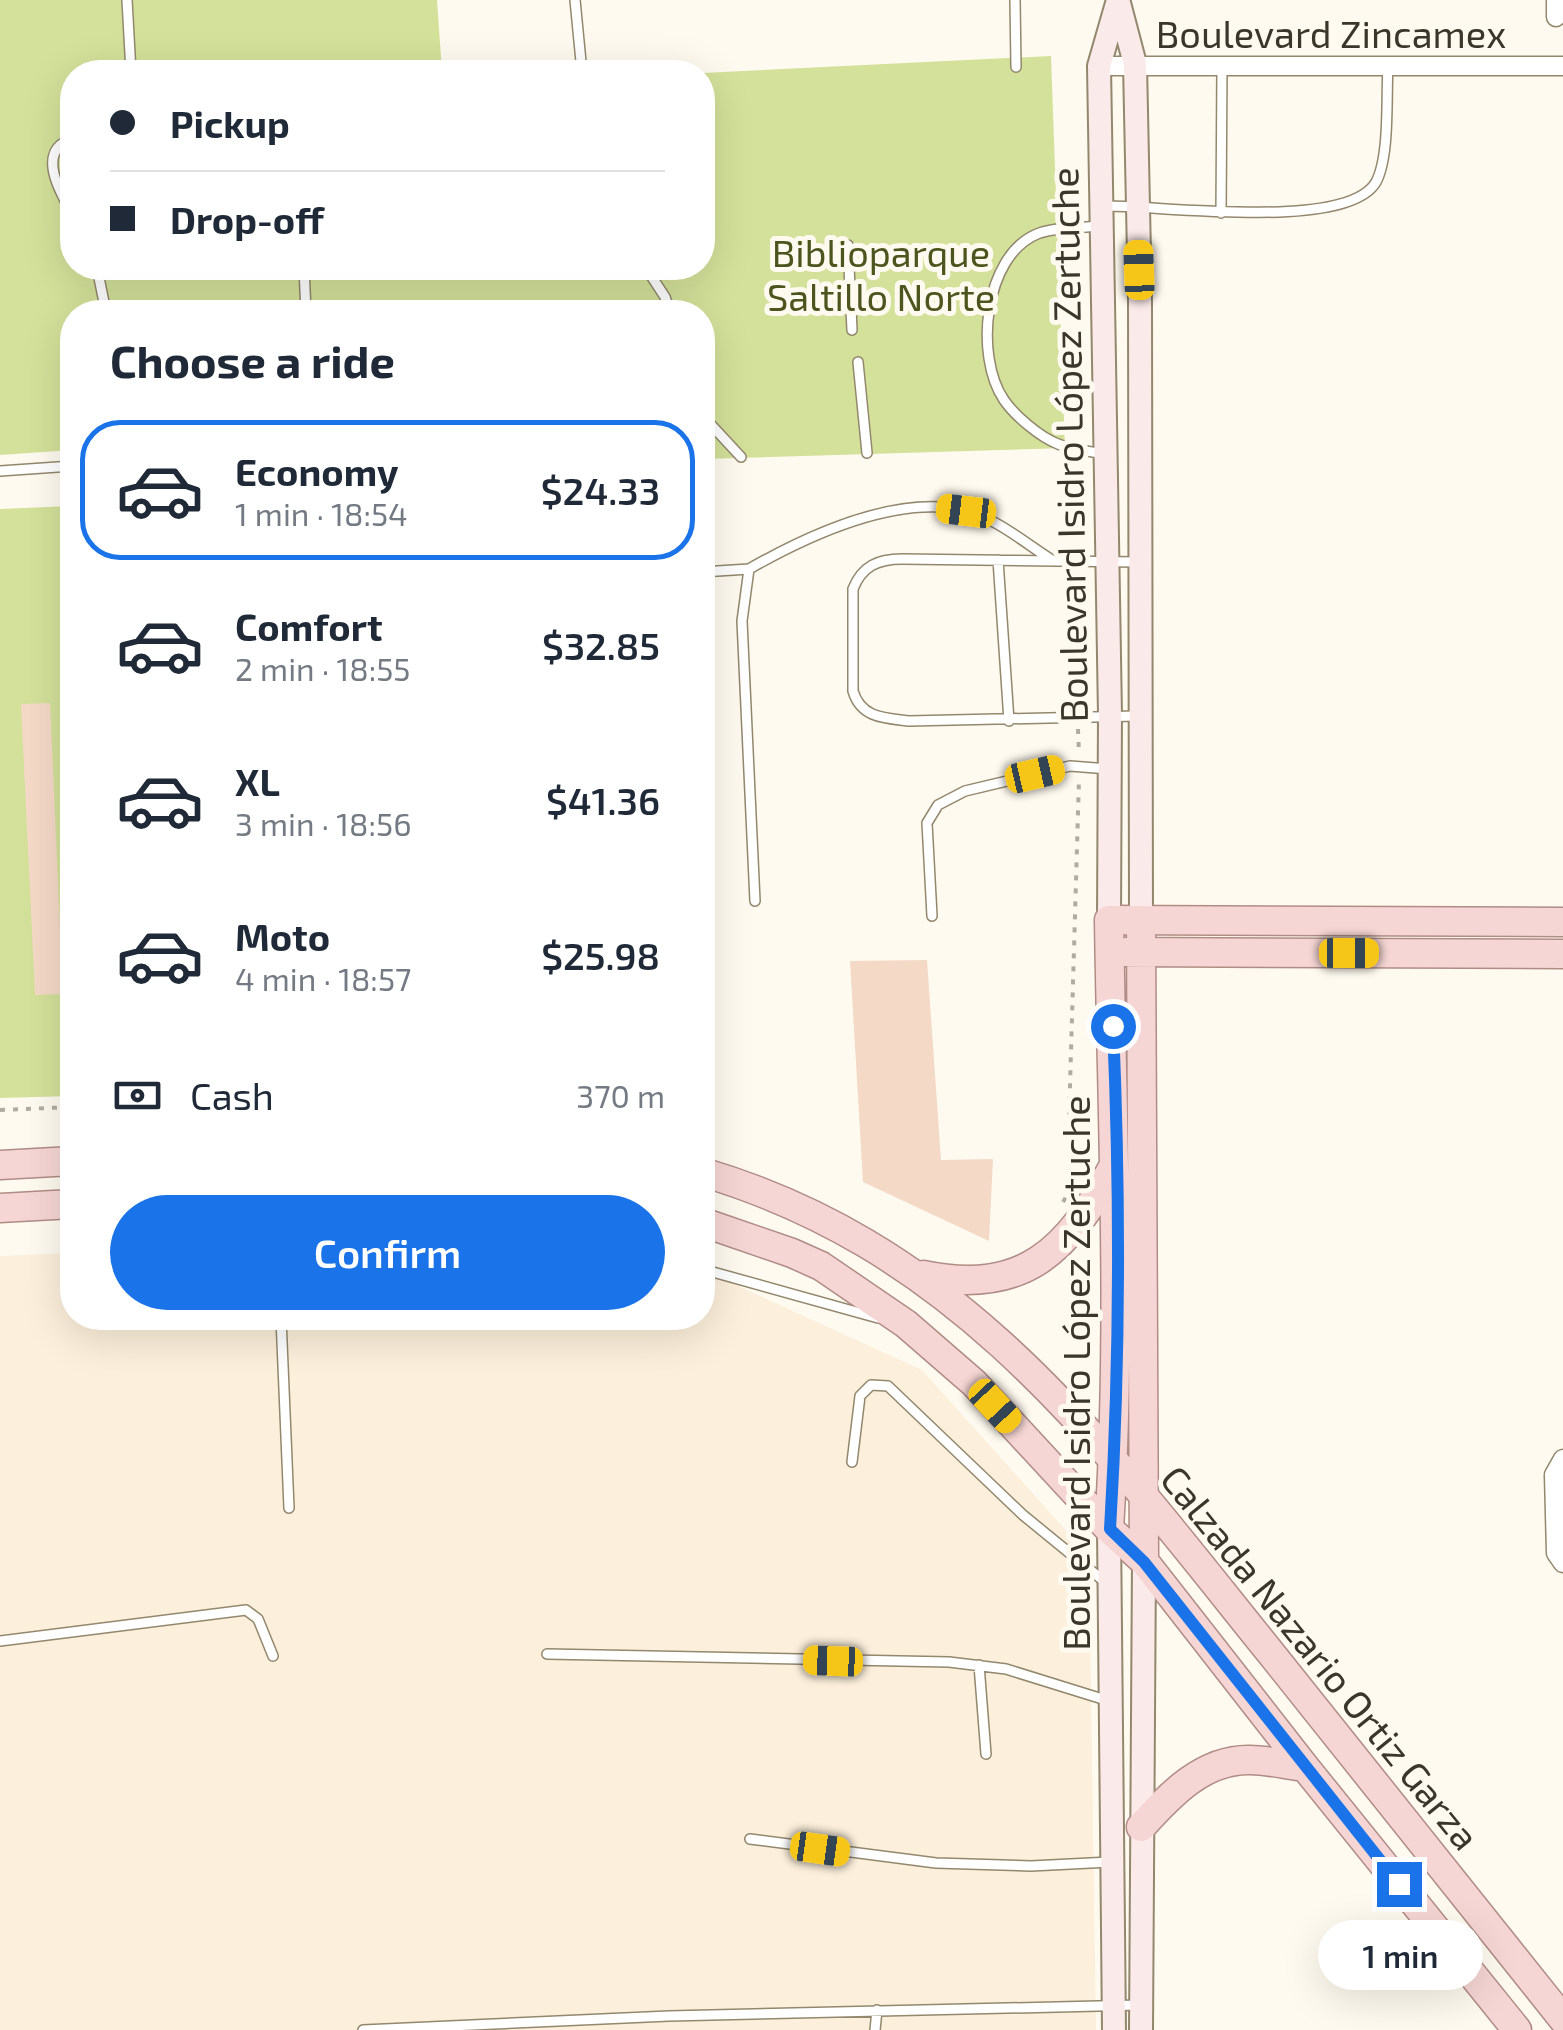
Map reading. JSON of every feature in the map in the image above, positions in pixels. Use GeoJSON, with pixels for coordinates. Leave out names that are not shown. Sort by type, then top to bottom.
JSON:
{"type":"FeatureCollection","features":[{"type":"Feature","properties":{"kind":"main road","name":"Boulevard Isidro López Zertuche"},"geometry":{"type":"LineString","coordinates":[[1118,0],[1135,64],[1137,205],[1144,1496],[1141,2030]]}},
{"type":"Feature","properties":{"kind":"main road","name":"Boulevard Isidro López Zertuche"},"geometry":{"type":"LineString","coordinates":[[1113,2018],[1110,1529],[1116,1161],[1109,951],[1110,716],[1099,66],[1118,0]]}},
{"type":"Feature","properties":{"kind":"main road"},"geometry":{"type":"LineString","coordinates":[[1109,920],[1563,922]]}},
{"type":"Feature","properties":{"kind":"main road"},"geometry":{"type":"LineString","coordinates":[[1109,951],[1563,954]]}},
{"type":"Feature","properties":{"kind":"main road"},"geometry":{"type":"LineString","coordinates":[[0,1165],[60,1161]]}},
{"type":"Feature","properties":{"kind":"main road"},"geometry":{"type":"LineString","coordinates":[[910,1272],[972,1281],[1019,1272],[1052,1252],[1073,1232],[1116,1161]]}},
{"type":"Feature","properties":{"kind":"main road","name":"Calzada Nazario Ortiz Garza"},"geometry":{"type":"LineString","coordinates":[[715,1176],[834,1224],[942,1294],[1008,1347],[1114,1459],[1563,2019]]}},
{"type":"Feature","properties":{"kind":"main road"},"geometry":{"type":"LineString","coordinates":[[0,1208],[60,1205]]}},
{"type":"Feature","properties":{"kind":"main road","name":"Calzada Nazario Ortiz Garza"},"geometry":{"type":"LineString","coordinates":[[715,1227],[822,1266],[906,1324],[974,1384],[1144,1562],[1517,2030]]}},
{"type":"Feature","properties":{"kind":"main road"},"geometry":{"type":"LineString","coordinates":[[1141,1827],[1184,1783],[1222,1765],[1248,1760],[1305,1768]]}},
{"type":"Feature","properties":{"kind":"street","name":"Boulevard Zincamex"},"geometry":{"type":"LineString","coordinates":[[1099,66],[1563,66]]}},
{"type":"Feature","properties":{"kind":"street"},"geometry":{"type":"LineString","coordinates":[[1563,1459],[1554,1475],[1556,1553],[1563,1563]]}},
{"type":"Feature","properties":{"kind":"lane"},"geometry":{"type":"LineString","coordinates":[[127,0],[130,60]]}},
{"type":"Feature","properties":{"kind":"lane"},"geometry":{"type":"LineString","coordinates":[[575,0],[581,60]]}},
{"type":"Feature","properties":{"kind":"lane"},"geometry":{"type":"LineString","coordinates":[[1015,0],[1016,67]]}},
{"type":"Feature","properties":{"kind":"lane"},"geometry":{"type":"LineString","coordinates":[[1221,213],[1222,65]]}},
{"type":"Feature","properties":{"kind":"lane"},"geometry":{"type":"LineString","coordinates":[[1104,454],[1057,444],[1033,428],[1003,399],[990,356],[988,322],[996,277],[1012,249],[1038,233],[1137,205],[1221,213],[1330,208],[1360,198],[1375,182],[1383,158],[1388,66]]}},
{"type":"Feature","properties":{"kind":"lane"},"geometry":{"type":"LineString","coordinates":[[60,145],[52,171],[60,193]]}},
{"type":"Feature","properties":{"kind":"lane"},"geometry":{"type":"LineString","coordinates":[[848,245],[852,330]]}},
{"type":"Feature","properties":{"kind":"lane"},"geometry":{"type":"LineString","coordinates":[[858,362],[867,453]]}},
{"type":"Feature","properties":{"kind":"lane"},"geometry":{"type":"LineString","coordinates":[[715,429],[741,457]]}},
{"type":"Feature","properties":{"kind":"lane"},"geometry":{"type":"LineString","coordinates":[[0,471],[60,467]]}},
{"type":"Feature","properties":{"kind":"lane"},"geometry":{"type":"LineString","coordinates":[[715,571],[749,569],[802,540],[852,522],[942,508],[966,511],[993,522],[1054,561]]}},
{"type":"Feature","properties":{"kind":"lane"},"geometry":{"type":"LineString","coordinates":[[1139,562],[884,559],[870,565],[858,577],[853,590],[853,691],[857,704],[878,718],[908,722],[1140,716]]}},
{"type":"Feature","properties":{"kind":"lane"},"geometry":{"type":"LineString","coordinates":[[998,560],[1009,721]]}},
{"type":"Feature","properties":{"kind":"lane"},"geometry":{"type":"LineString","coordinates":[[749,569],[742,620],[755,901]]}},
{"type":"Feature","properties":{"kind":"lane"},"geometry":{"type":"LineString","coordinates":[[932,916],[927,823],[938,805],[966,791],[1070,766],[1110,768]]}},
{"type":"Feature","properties":{"kind":"lane"},"geometry":{"type":"LineString","coordinates":[[715,1273],[906,1324]]}},
{"type":"Feature","properties":{"kind":"lane"},"geometry":{"type":"LineString","coordinates":[[281,1330],[288,1508]]}},
{"type":"Feature","properties":{"kind":"lane"},"geometry":{"type":"LineString","coordinates":[[852,1462],[860,1396],[872,1385],[888,1386],[1024,1514],[1112,1588]]}},
{"type":"Feature","properties":{"kind":"lane"},"geometry":{"type":"LineString","coordinates":[[0,1641],[246,1610],[258,1619],[273,1656]]}},
{"type":"Feature","properties":{"kind":"lane"},"geometry":{"type":"LineString","coordinates":[[548,1654],[979,1664],[1110,1702]]}},
{"type":"Feature","properties":{"kind":"lane"},"geometry":{"type":"LineString","coordinates":[[979,1664],[986,1754]]}},
{"type":"Feature","properties":{"kind":"lane"},"geometry":{"type":"LineString","coordinates":[[750,1839],[891,1860],[966,1865],[1114,1862]]}},
{"type":"Feature","properties":{"kind":"lane"},"geometry":{"type":"LineString","coordinates":[[364,2030],[877,2010],[1113,2018],[1140,2005]]}},
{"type":"Feature","properties":{"kind":"lane"},"geometry":{"type":"LineString","coordinates":[[875,2030],[877,2010]]}},
{"type":"Feature","properties":{"kind":"path"},"geometry":{"type":"LineString","coordinates":[[1059,1208],[1074,1184],[1069,1120],[1079,767],[1074,562],[1078,502],[1086,486]]}},
{"type":"Feature","properties":{"kind":"path"},"geometry":{"type":"LineString","coordinates":[[0,1110],[60,1107]]}},
{"type":"Feature","properties":{"kind":"shaded area"},"geometry":{"type":"Polygon","coordinates":[[[60,1254],[60,1330],[715,1330],[715,1278],[922,1370],[1089,1556],[1096,2030],[0,2030],[0,1256],[60,1254]]]}},
{"type":"Feature","properties":{"kind":"green space","name":"Biblioparque Saltillo Norte"},"geometry":{"type":"Polygon","coordinates":[[[0,0],[437,0],[441,60],[60,60],[60,280],[715,280],[715,72],[1051,56],[1065,448],[715,459],[715,300],[60,300],[60,451],[0,455],[0,0]]]}},
{"type":"Feature","properties":{"kind":"green space"},"geometry":{"type":"Polygon","coordinates":[[[60,506],[60,1096],[0,1098],[0,509],[60,506]]]}},
{"type":"Feature","properties":{"kind":"building"},"geometry":{"type":"Polygon","coordinates":[[[50,703],[60,994],[35,995],[21,704],[50,703]]]}},
{"type":"Feature","properties":{"kind":"building"},"geometry":{"type":"Polygon","coordinates":[[[927,960],[941,1160],[993,1159],[989,1241],[863,1182],[850,961],[927,960]]]}},
{"type":"Feature","properties":{"kind":"route"},"geometry":{"type":"LineString","coordinates":[[1113,1026],[1116,1161],[1110,1529],[1144,1562],[1399,1884]]}}]}
